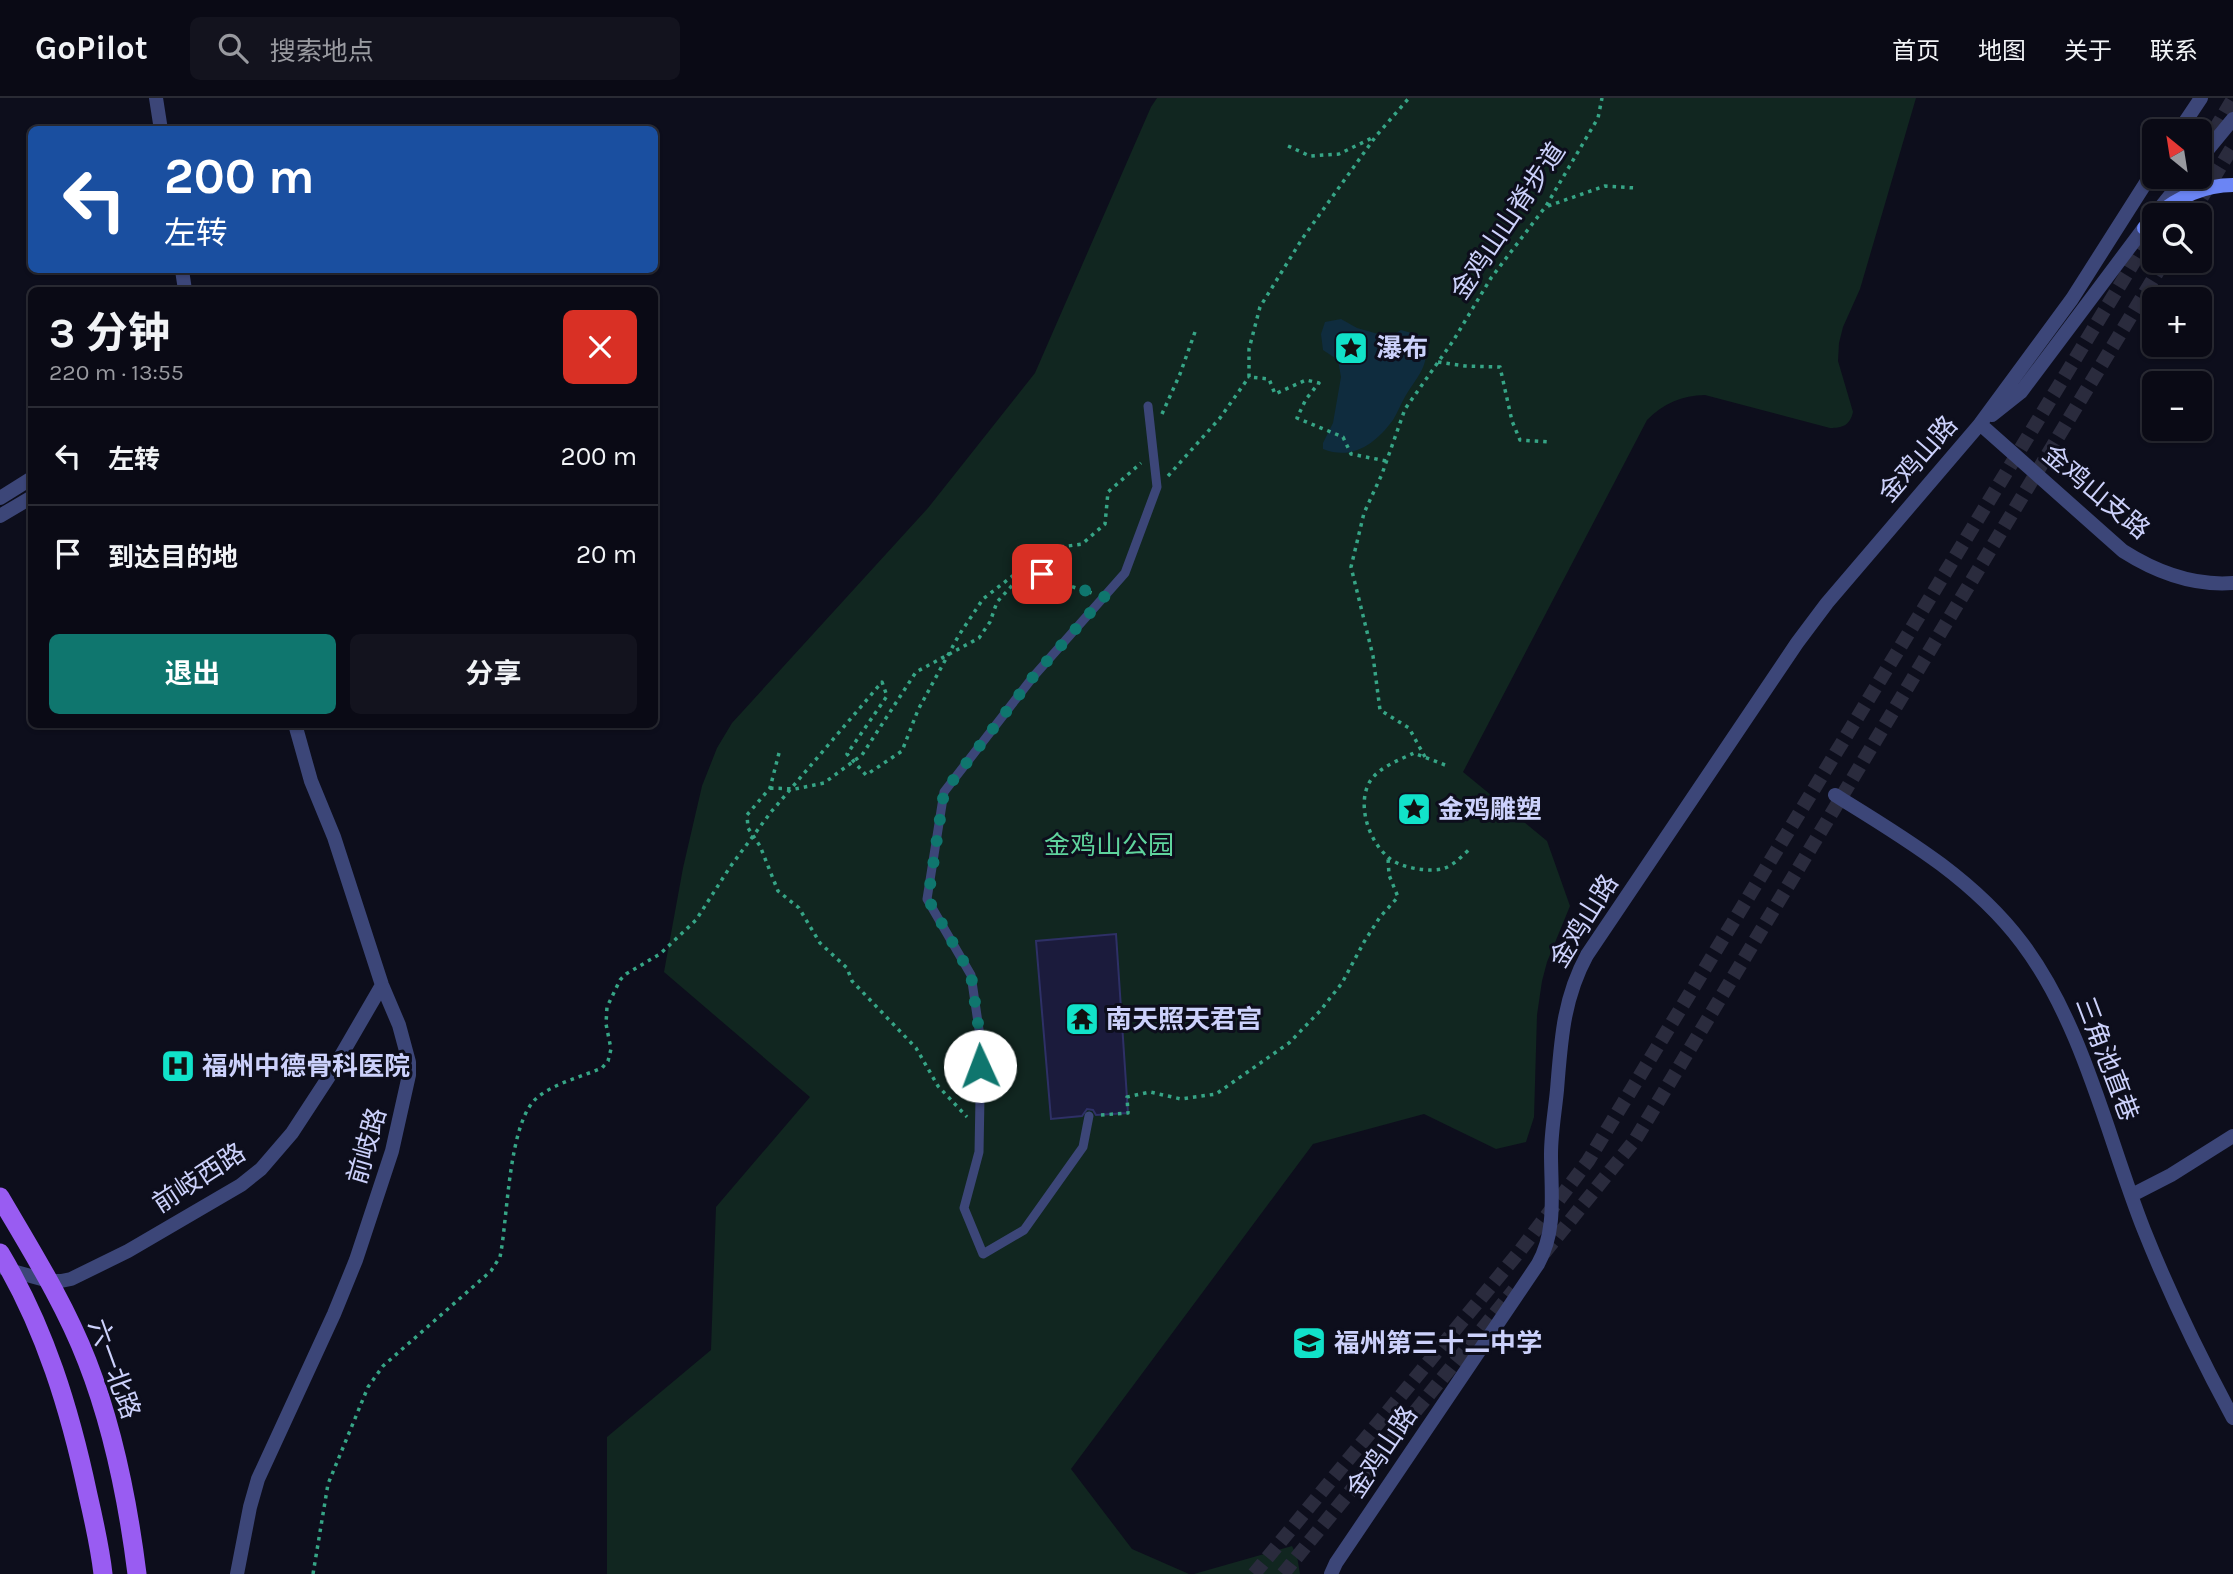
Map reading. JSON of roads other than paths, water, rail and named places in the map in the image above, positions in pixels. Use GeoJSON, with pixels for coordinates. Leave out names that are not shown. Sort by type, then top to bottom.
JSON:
{"type":"FeatureCollection","features":[{"type":"Feature","properties":{"kind":"main road"},"geometry":{"type":"LineString","coordinates":[[2173,203],[2196,192],[2233,185]]}},
{"type":"Feature","properties":{"kind":"main road","name":"六一北路"},"geometry":{"type":"LineString","coordinates":[[0,1197],[49,1280],[88,1362],[106,1417],[130,1524],[137,1574]]}},
{"type":"Feature","properties":{"kind":"main road"},"geometry":{"type":"LineString","coordinates":[[3,1264],[35,1322],[65,1403],[81,1461],[103,1574]]}},
{"type":"Feature","properties":{"kind":"street"},"geometry":{"type":"LineString","coordinates":[[156,98],[160,126]]}},
{"type":"Feature","properties":{"kind":"street"},"geometry":{"type":"LineString","coordinates":[[2187,119],[2201,98]]}},
{"type":"Feature","properties":{"kind":"street"},"geometry":{"type":"LineString","coordinates":[[2212,144],[2233,119]]}},
{"type":"Feature","properties":{"kind":"street"},"geometry":{"type":"LineString","coordinates":[[1980,424],[2073,299],[2142,189]]}},
{"type":"Feature","properties":{"kind":"street"},"geometry":{"type":"LineString","coordinates":[[2165,203],[2176,189]]}},
{"type":"Feature","properties":{"kind":"street"},"geometry":{"type":"LineString","coordinates":[[1980,424],[2021,392],[2142,233]]}},
{"type":"Feature","properties":{"kind":"street","name":"金鸡山支路"},"geometry":{"type":"LineString","coordinates":[[1980,424],[2133,558],[2159,570],[2189,579],[2233,583]]}},
{"type":"Feature","properties":{"kind":"street","name":"金鸡山路"},"geometry":{"type":"LineString","coordinates":[[1331,1574],[1538,1264],[1546,1247],[1552,1217],[1551,1150],[1562,1031],[1568,999],[1583,962],[1812,622],[1980,424]]}},
{"type":"Feature","properties":{"kind":"street"},"geometry":{"type":"LineString","coordinates":[[0,498],[28,480]]}},
{"type":"Feature","properties":{"kind":"street"},"geometry":{"type":"LineString","coordinates":[[0,516],[28,498]]}},
{"type":"Feature","properties":{"kind":"street","name":"前岐路"},"geometry":{"type":"LineString","coordinates":[[237,1574],[258,1479],[348,1281],[380,1190],[407,1093],[409,1062],[399,1025],[382,985],[334,837],[311,781],[296,728]]}},
{"type":"Feature","properties":{"kind":"street","name":"三角池直巷"},"geometry":{"type":"LineString","coordinates":[[1835,794],[1946,867],[1986,901],[2022,942],[2048,981],[2069,1024],[2144,1229],[2182,1319],[2233,1418]]}},
{"type":"Feature","properties":{"kind":"street","name":"前岐西路"},"geometry":{"type":"LineString","coordinates":[[3,1264],[49,1280],[71,1279],[101,1266],[241,1185],[261,1169],[292,1133],[382,985]]}},
{"type":"Feature","properties":{"kind":"street"},"geometry":{"type":"LineString","coordinates":[[2132,1195],[2171,1175],[2233,1136]]}},
{"type":"Feature","properties":{"kind":"lane"},"geometry":{"type":"LineString","coordinates":[[1088,1116],[1083,1147],[1024,1230],[984,1254],[964,1208],[979,1152],[981,1044],[971,975],[928,899],[944,792],[1033,677],[1125,573],[1157,487],[1148,406]]}},
{"type":"Feature","properties":{"kind":"water"},"geometry":{"type":"Polygon","coordinates":[[[1341,319],[1357,328],[1389,337],[1401,330],[1422,336],[1426,353],[1420,374],[1393,420],[1379,436],[1363,448],[1344,453],[1323,449],[1323,443],[1333,423],[1341,377],[1338,360],[1323,350],[1321,334],[1325,322],[1341,319]]]}},
{"type":"Feature","properties":{"kind":"tunnel"},"geometry":{"type":"LineString","coordinates":[[2212,134],[2233,99]]}},
{"type":"Feature","properties":{"kind":"tunnel"},"geometry":{"type":"LineString","coordinates":[[2198,203],[2233,146]]}},
{"type":"Feature","properties":{"kind":"tunnel"},"geometry":{"type":"LineString","coordinates":[[1254,1574],[1519,1252],[1588,1161],[2142,249]]}},
{"type":"Feature","properties":{"kind":"tunnel"},"geometry":{"type":"LineString","coordinates":[[1544,1253],[1635,1140],[2157,273]]}},
{"type":"Feature","properties":{"kind":"tunnel"},"geometry":{"type":"LineString","coordinates":[[1283,1574],[1514,1290]]}},
{"type":"Feature","properties":{"kind":"place","name":"瀑布"},"geometry":{"type":"Point","coordinates":[1351,348]}},
{"type":"Feature","properties":{"kind":"place","name":"金鸡雕塑"},"geometry":{"type":"Point","coordinates":[1414,809]}},
{"type":"Feature","properties":{"kind":"place","name":"南天照天君宫"},"geometry":{"type":"Point","coordinates":[1082,1019]}},
{"type":"Feature","properties":{"kind":"place","name":"福州中德骨科医院"},"geometry":{"type":"Point","coordinates":[178,1066]}},
{"type":"Feature","properties":{"kind":"place","name":"福州第三十二中学"},"geometry":{"type":"Point","coordinates":[1309,1343]}},
{"type":"Feature","properties":{"kind":"park label","name":"金鸡山公园"},"geometry":{"type":"Point","coordinates":[1109,845]}}]}
